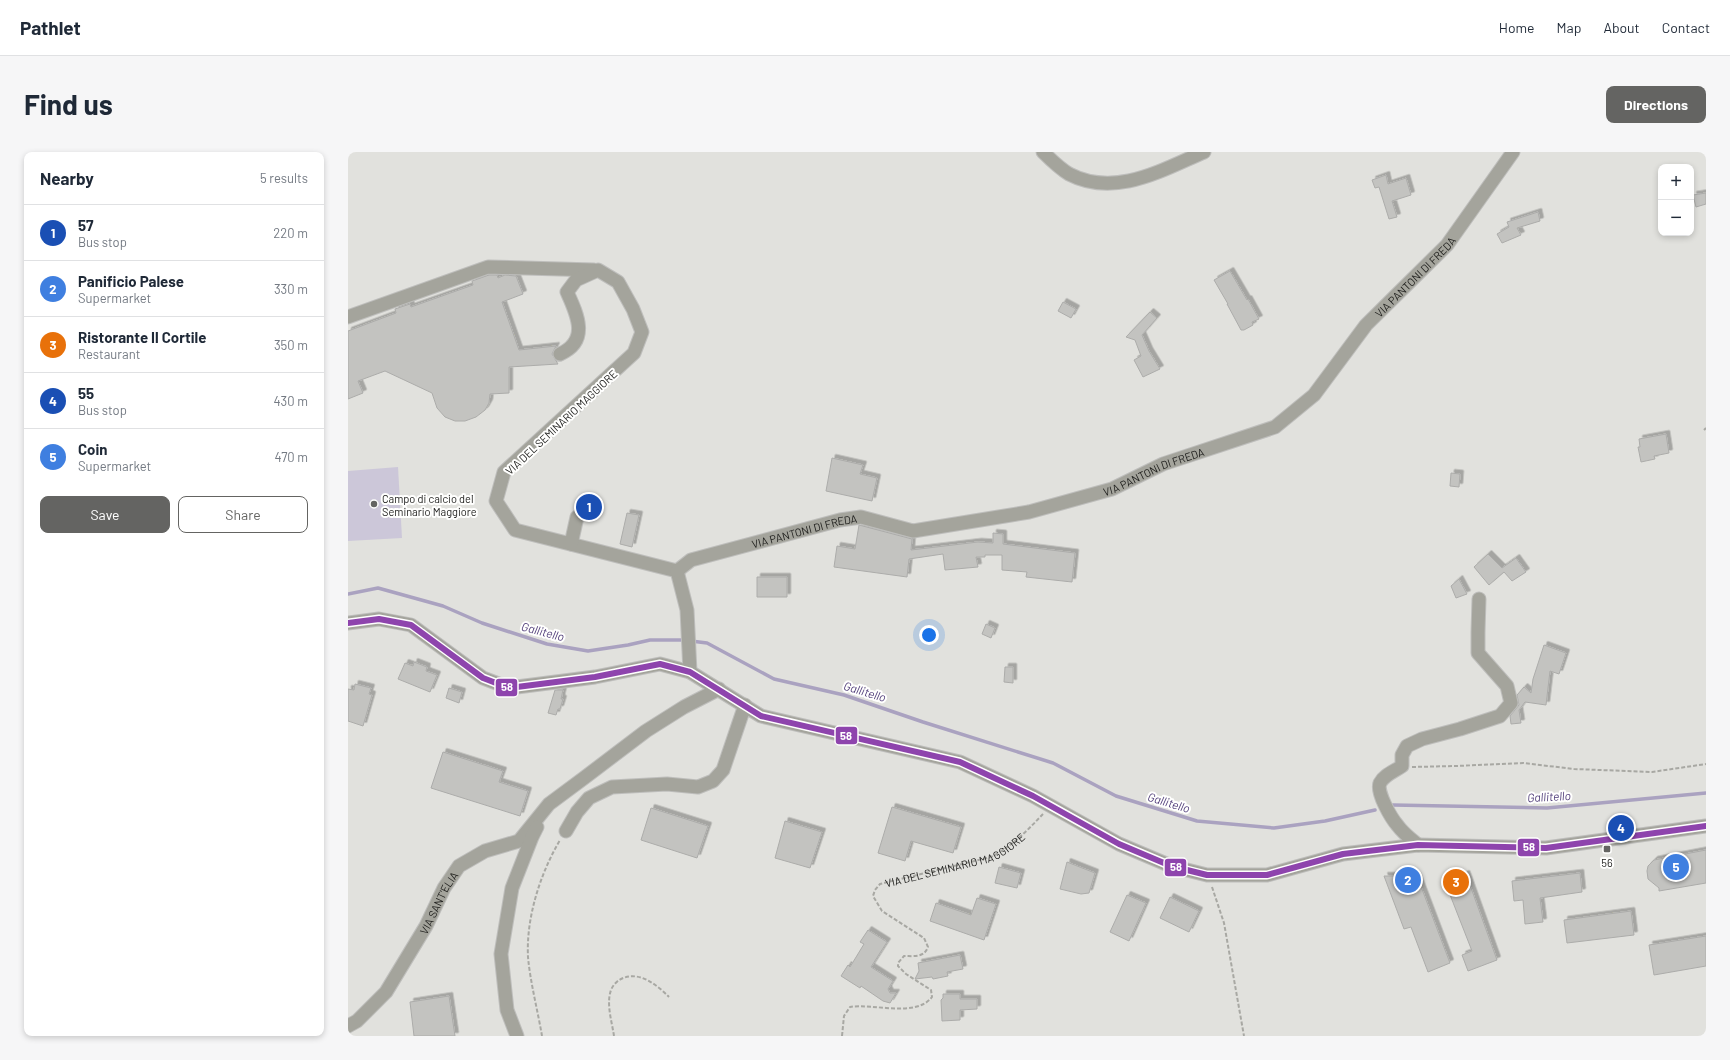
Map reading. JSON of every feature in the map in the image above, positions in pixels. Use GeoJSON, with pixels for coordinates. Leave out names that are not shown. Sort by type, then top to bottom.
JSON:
{"type":"FeatureCollection","features":[{"type":"Feature","properties":{"kind":"street"},"geometry":{"type":"LineString","coordinates":[[1043,152],[1069,174],[1089,181],[1119,183],[1147,177],[1204,152]]}},
{"type":"Feature","properties":{"kind":"street","name":"VIA PANTONI DI FREDA"},"geometry":{"type":"LineString","coordinates":[[677,571],[691,560],[840,520],[861,517],[913,531],[1029,512],[1112,489],[1163,464],[1274,427],[1314,395],[1366,325],[1447,245],[1513,152]]}},
{"type":"Feature","properties":{"kind":"street"},"geometry":{"type":"LineString","coordinates":[[348,317],[488,267],[598,270]]}},
{"type":"Feature","properties":{"kind":"street"},"geometry":{"type":"LineString","coordinates":[[560,354],[569,350],[578,337],[579,326],[575,310],[567,292],[576,280],[598,270]]}},
{"type":"Feature","properties":{"kind":"street","name":"VIA DEL SEMINARIO MAGGIORE"},"geometry":{"type":"LineString","coordinates":[[598,270],[618,282],[633,308],[642,332],[634,353],[504,472],[496,501],[515,530],[677,571]]}},
{"type":"Feature","properties":{"kind":"street"},"geometry":{"type":"LineString","coordinates":[[571,544],[577,517]]}},
{"type":"Feature","properties":{"kind":"street"},"geometry":{"type":"LineString","coordinates":[[677,571],[687,610],[690,668]]}},
{"type":"Feature","properties":{"kind":"street"},"geometry":{"type":"LineString","coordinates":[[1418,846],[1398,827],[1388,811],[1380,793],[1379,785],[1383,779],[1402,766],[1402,755],[1407,746],[1422,738],[1460,729],[1500,716],[1511,703],[1507,686],[1478,653],[1480,599]]}},
{"type":"Feature","properties":{"kind":"street"},"geometry":{"type":"LineString","coordinates":[[348,623],[378,618],[411,625],[483,678],[509,688],[595,677],[660,664],[690,668],[761,716],[960,762],[1051,806],[1119,844],[1171,866],[1207,874],[1266,875],[1343,854],[1418,846],[1546,848],[1706,826]]}},
{"type":"Feature","properties":{"kind":"street","name":"VIA SANT'ELIA"},"geometry":{"type":"LineString","coordinates":[[348,1026],[357,1021],[386,992],[426,926],[444,888],[460,866],[485,852],[519,841],[550,804],[646,731],[719,689]]}},
{"type":"Feature","properties":{"kind":"street"},"geometry":{"type":"LineString","coordinates":[[566,831],[577,812],[589,798],[612,787],[668,784],[698,787],[713,781],[723,770],[745,705]]}},
{"type":"Feature","properties":{"kind":"street","name":"VIA SANT'ELIA"},"geometry":{"type":"LineString","coordinates":[[517,1036],[507,1010],[501,954],[512,888],[532,837],[550,804]]}},
{"type":"Feature","properties":{"kind":"path"},"geometry":{"type":"LineString","coordinates":[[1402,766],[1456,766],[1523,763],[1574,769],[1652,772],[1706,764]]}},
{"type":"Feature","properties":{"kind":"path","name":"VIA DEL SEMINARIO MAGGIORE"},"geometry":{"type":"LineString","coordinates":[[842,1036],[844,1016],[850,1007],[859,1006],[890,1009],[915,1007],[927,1003],[932,997],[931,990],[906,974],[898,966],[898,963],[904,956],[922,956],[928,947],[924,938],[882,911],[873,896],[875,890],[880,884],[991,857],[1006,849],[1023,835],[1051,806]]}},
{"type":"Feature","properties":{"kind":"path"},"geometry":{"type":"LineString","coordinates":[[542,1036],[528,958],[529,935],[536,899],[549,859],[566,831]]}},
{"type":"Feature","properties":{"kind":"path"},"geometry":{"type":"LineString","coordinates":[[1207,874],[1224,923],[1244,1036]]}},
{"type":"Feature","properties":{"kind":"path"},"geometry":{"type":"LineString","coordinates":[[614,1036],[609,1003],[611,990],[616,981],[627,976],[642,978],[657,986],[669,997]]}},
{"type":"Feature","properties":{"kind":"shaded area","name":"Campo di calcio del Seminario Maggiore"},"geometry":{"type":"Polygon","coordinates":[[[398,467],[402,538],[348,541],[348,471],[398,467]]]}},
{"type":"Feature","properties":{"kind":"building"},"geometry":{"type":"Polygon","coordinates":[[[1386,175],[1388,184],[1406,178],[1411,195],[1392,201],[1397,217],[1389,219],[1379,187],[1375,188],[1372,180],[1386,175]]]}},
{"type":"Feature","properties":{"kind":"building"},"geometry":{"type":"Polygon","coordinates":[[[1706,193],[1706,204],[1696,207],[1694,195],[1706,193]]]}},
{"type":"Feature","properties":{"kind":"building"},"geometry":{"type":"Polygon","coordinates":[[[1538,212],[1540,221],[1517,228],[1521,235],[1502,243],[1497,234],[1509,227],[1507,222],[1538,212]]]}},
{"type":"Feature","properties":{"kind":"building"},"geometry":{"type":"Polygon","coordinates":[[[1230,271],[1259,319],[1252,322],[1253,325],[1244,330],[1241,330],[1214,280],[1230,271]]]}},
{"type":"Feature","properties":{"kind":"building"},"geometry":{"type":"Polygon","coordinates":[[[489,275],[497,275],[498,278],[505,275],[516,276],[523,294],[502,302],[519,350],[556,346],[552,354],[558,364],[509,367],[509,393],[490,394],[489,403],[485,410],[476,417],[465,421],[455,421],[445,417],[437,408],[432,393],[385,371],[358,381],[363,393],[348,399],[348,331],[396,313],[395,309],[410,304],[411,307],[473,285],[472,281],[489,275]]]}},
{"type":"Feature","properties":{"kind":"building"},"geometry":{"type":"Polygon","coordinates":[[[1063,302],[1076,309],[1071,318],[1058,311],[1063,302]]]}},
{"type":"Feature","properties":{"kind":"building"},"geometry":{"type":"Polygon","coordinates":[[[1150,312],[1157,318],[1142,335],[1149,351],[1160,369],[1143,377],[1134,360],[1141,356],[1135,340],[1126,337],[1150,312]]]}},
{"type":"Feature","properties":{"kind":"building"},"geometry":{"type":"Polygon","coordinates":[[[1666,434],[1669,453],[1654,456],[1655,459],[1641,462],[1638,447],[1640,447],[1639,439],[1666,434]]]}},
{"type":"Feature","properties":{"kind":"building"},"geometry":{"type":"Polygon","coordinates":[[[832,458],[863,465],[860,474],[877,478],[872,501],[826,491],[832,458]]]}},
{"type":"Feature","properties":{"kind":"building"},"geometry":{"type":"Polygon","coordinates":[[[1451,473],[1460,474],[1459,487],[1450,486],[1451,473]]]}},
{"type":"Feature","properties":{"kind":"building"},"geometry":{"type":"Polygon","coordinates":[[[627,513],[639,515],[632,547],[620,544],[627,513]]]}},
{"type":"Feature","properties":{"kind":"building"},"geometry":{"type":"Polygon","coordinates":[[[859,525],[912,539],[911,550],[978,542],[993,543],[993,533],[1003,534],[1003,544],[1075,553],[1072,582],[1026,577],[1027,572],[1002,570],[1002,555],[985,555],[985,557],[976,557],[978,567],[945,570],[943,554],[909,559],[907,577],[834,567],[837,546],[855,549],[859,525]]]}},
{"type":"Feature","properties":{"kind":"building"},"geometry":{"type":"Polygon","coordinates":[[[1488,554],[1502,568],[1516,558],[1526,572],[1512,581],[1504,572],[1489,585],[1474,567],[1488,554]]]}},
{"type":"Feature","properties":{"kind":"building"},"geometry":{"type":"Polygon","coordinates":[[[757,577],[787,577],[787,597],[757,597],[757,577]]]}},
{"type":"Feature","properties":{"kind":"building"},"geometry":{"type":"Polygon","coordinates":[[[1459,579],[1467,594],[1456,598],[1451,586],[1459,579]]]}},
{"type":"Feature","properties":{"kind":"building"},"geometry":{"type":"Polygon","coordinates":[[[986,624],[995,628],[991,638],[982,634],[986,624]]]}},
{"type":"Feature","properties":{"kind":"building"},"geometry":{"type":"Polygon","coordinates":[[[1544,645],[1566,653],[1559,674],[1550,671],[1546,705],[1525,702],[1519,710],[1521,723],[1511,724],[1510,716],[1519,705],[1517,695],[1524,687],[1531,693],[1533,679],[1544,645]]]}},
{"type":"Feature","properties":{"kind":"building"},"geometry":{"type":"Polygon","coordinates":[[[414,662],[427,667],[426,671],[437,675],[430,692],[398,679],[405,663],[413,666],[414,662]]]}},
{"type":"Feature","properties":{"kind":"building"},"geometry":{"type":"Polygon","coordinates":[[[1005,667],[1013,667],[1013,683],[1004,682],[1005,667]]]}},
{"type":"Feature","properties":{"kind":"building"},"geometry":{"type":"Polygon","coordinates":[[[355,684],[371,688],[369,694],[372,695],[363,726],[348,721],[348,689],[354,690],[355,684]]]}},
{"type":"Feature","properties":{"kind":"building"},"geometry":{"type":"Polygon","coordinates":[[[449,688],[462,692],[459,703],[446,698],[449,688]]]}},
{"type":"Feature","properties":{"kind":"building"},"geometry":{"type":"Polygon","coordinates":[[[555,690],[563,690],[561,699],[563,699],[560,709],[558,709],[556,715],[548,713],[555,690]]]}},
{"type":"Feature","properties":{"kind":"building"},"geometry":{"type":"Polygon","coordinates":[[[443,752],[503,771],[499,782],[528,791],[520,816],[431,788],[443,752]]]}},
{"type":"Feature","properties":{"kind":"building"},"geometry":{"type":"Polygon","coordinates":[[[892,807],[961,827],[953,853],[911,841],[905,861],[878,853],[892,807]]]}},
{"type":"Feature","properties":{"kind":"building"},"geometry":{"type":"Polygon","coordinates":[[[651,808],[708,826],[697,858],[641,840],[651,808]]]}},
{"type":"Feature","properties":{"kind":"building"},"geometry":{"type":"Polygon","coordinates":[[[785,821],[822,832],[810,868],[775,858],[785,821]]]}},
{"type":"Feature","properties":{"kind":"building"},"geometry":{"type":"Polygon","coordinates":[[[1706,850],[1706,883],[1659,891],[1659,888],[1648,879],[1648,866],[1654,860],[1706,850]]]}},
{"type":"Feature","properties":{"kind":"building"},"geometry":{"type":"Polygon","coordinates":[[[1067,862],[1095,873],[1089,893],[1081,894],[1060,889],[1067,862]]]}},
{"type":"Feature","properties":{"kind":"building"},"geometry":{"type":"Polygon","coordinates":[[[999,867],[1021,873],[1017,888],[995,883],[999,867]]]}},
{"type":"Feature","properties":{"kind":"building"},"geometry":{"type":"Polygon","coordinates":[[[1580,873],[1582,892],[1540,898],[1543,922],[1525,924],[1523,900],[1514,901],[1512,881],[1580,873]]]}},
{"type":"Feature","properties":{"kind":"building"},"geometry":{"type":"Polygon","coordinates":[[[1466,874],[1497,960],[1468,971],[1462,955],[1472,951],[1445,882],[1466,874]]]}},
{"type":"Feature","properties":{"kind":"building"},"geometry":{"type":"Polygon","coordinates":[[[1384,876],[1417,876],[1450,963],[1428,972],[1411,927],[1404,929],[1384,876]]]}},
{"type":"Feature","properties":{"kind":"building"},"geometry":{"type":"Polygon","coordinates":[[[1127,895],[1146,903],[1129,941],[1110,932],[1127,895]]]}},
{"type":"Feature","properties":{"kind":"building"},"geometry":{"type":"Polygon","coordinates":[[[1170,897],[1199,911],[1189,932],[1160,918],[1170,897]]]}},
{"type":"Feature","properties":{"kind":"building"},"geometry":{"type":"Polygon","coordinates":[[[977,898],[996,904],[984,940],[930,921],[936,903],[971,915],[977,898]]]}},
{"type":"Feature","properties":{"kind":"building"},"geometry":{"type":"Polygon","coordinates":[[[1631,911],[1634,935],[1567,943],[1564,920],[1631,911]]]}},
{"type":"Feature","properties":{"kind":"building"},"geometry":{"type":"Polygon","coordinates":[[[868,930],[887,942],[871,967],[893,981],[888,989],[890,993],[896,993],[890,1003],[883,1001],[861,986],[860,988],[841,976],[848,965],[850,967],[864,944],[860,942],[868,930]]]}},
{"type":"Feature","properties":{"kind":"building"},"geometry":{"type":"Polygon","coordinates":[[[1706,936],[1706,966],[1654,975],[1649,945],[1706,936]]]}},
{"type":"Feature","properties":{"kind":"building"},"geometry":{"type":"Polygon","coordinates":[[[960,955],[963,969],[947,972],[948,976],[933,979],[932,977],[915,979],[919,971],[918,963],[960,955]]]}},
{"type":"Feature","properties":{"kind":"building"},"geometry":{"type":"Polygon","coordinates":[[[943,994],[960,994],[960,999],[977,999],[977,1009],[960,1010],[960,1020],[942,1021],[941,1000],[943,998],[943,994]]]}},
{"type":"Feature","properties":{"kind":"building"},"geometry":{"type":"Polygon","coordinates":[[[449,996],[455,1036],[414,1036],[410,1002],[449,996]]]}},
{"type":"Feature","properties":{"kind":"waterway","name":"Gallitello"},"geometry":{"type":"LineString","coordinates":[[348,594],[378,588],[443,606],[482,623],[547,644],[588,651],[650,640],[685,640]]}},
{"type":"Feature","properties":{"kind":"waterway","name":"Gallitello"},"geometry":{"type":"LineString","coordinates":[[691,641],[707,643],[774,679],[844,695],[923,722],[1053,763],[1116,796],[1197,821],[1274,828],[1325,821],[1375,810]]}},
{"type":"Feature","properties":{"kind":"waterway","name":"Gallitello"},"geometry":{"type":"LineString","coordinates":[[1393,805],[1547,808],[1706,793]]}},
{"type":"Feature","properties":{"kind":"transit line","name":"58"},"geometry":{"type":"LineString","coordinates":[[348,623],[379,619],[411,625],[483,678],[509,688],[595,677],[660,664],[690,672],[761,716],[960,762],[1033,796],[1119,844],[1171,866],[1207,875],[1267,875],[1343,854],[1418,845],[1546,848],[1706,826]]}},
{"type":"Feature","properties":{"kind":"place","name":"Campo di calcio del Seminario Maggiore"},"geometry":{"type":"Point","coordinates":[374,504]}},
{"type":"Feature","properties":{"kind":"place","name":"57"},"geometry":{"type":"Point","coordinates":[589,507]}},
{"type":"Feature","properties":{"kind":"place","name":"55"},"geometry":{"type":"Point","coordinates":[1621,828]}},
{"type":"Feature","properties":{"kind":"place","name":"56"},"geometry":{"type":"Point","coordinates":[1607,849]}},
{"type":"Feature","properties":{"kind":"place","name":"Coin"},"geometry":{"type":"Point","coordinates":[1676,867]}},
{"type":"Feature","properties":{"kind":"place","name":"Panificio Palese"},"geometry":{"type":"Point","coordinates":[1408,880]}},
{"type":"Feature","properties":{"kind":"place","name":"Ristorante Il Cortile"},"geometry":{"type":"Point","coordinates":[1456,882]}}]}
